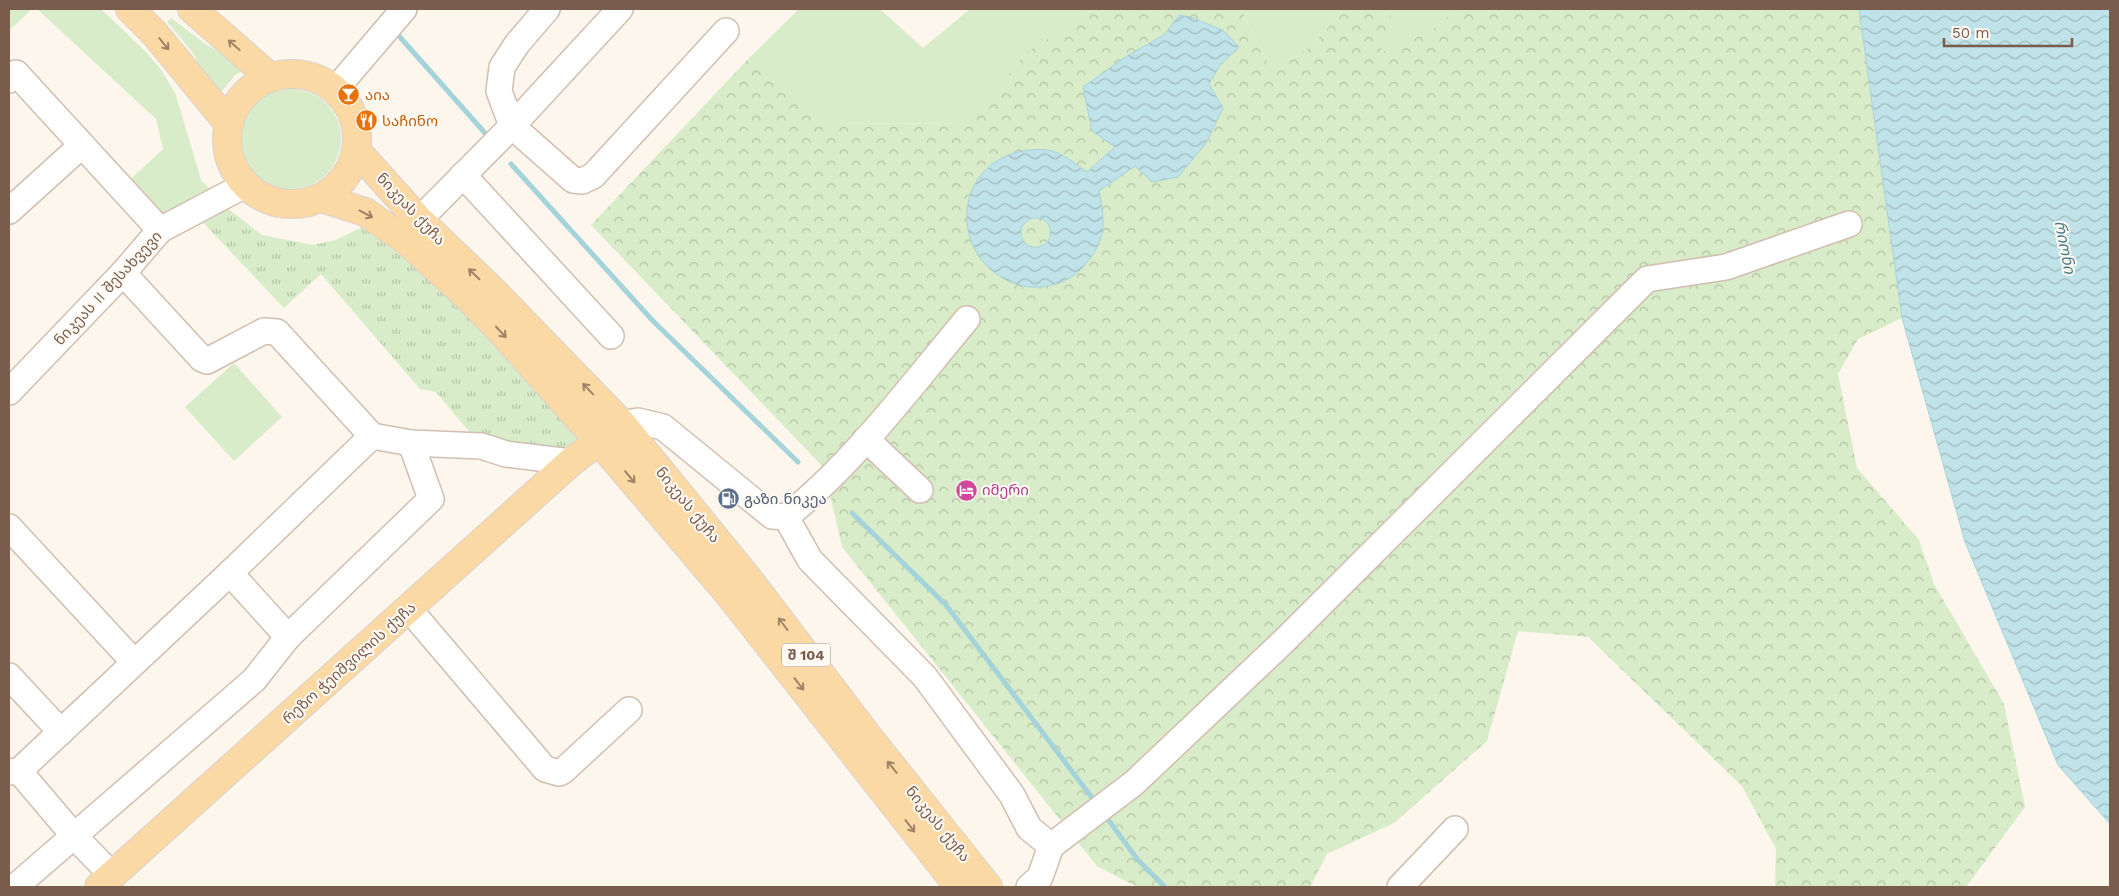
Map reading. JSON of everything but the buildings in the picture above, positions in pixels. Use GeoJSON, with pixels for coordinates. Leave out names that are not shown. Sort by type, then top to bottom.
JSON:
{"type":"FeatureCollection","features":[{"type":"Feature","properties":{"kind":"main road"},"geometry":{"type":"LineString","coordinates":[[130,9],[155,34],[229,124]]}},
{"type":"Feature","properties":{"kind":"main road"},"geometry":{"type":"LineString","coordinates":[[192,9],[271,78]]}},
{"type":"Feature","properties":{"kind":"main road"},"geometry":{"type":"LineString","coordinates":[[293,74],[315,78],[335,90],[349,108],[356,129],[356,150],[349,169],[337,186],[321,198],[301,204],[280,204],[261,198],[245,185],[233,168],[227,149],[229,124],[236,105],[251,88],[271,78],[293,74]]}},
{"type":"Feature","properties":{"kind":"main road","name":"ნიკეას ქუჩა"},"geometry":{"type":"LineString","coordinates":[[356,150],[419,220],[493,291],[622,424],[749,580],[870,739],[988,887]]}},
{"type":"Feature","properties":{"kind":"main road","name":"ნიკეას ქუჩა"},"geometry":{"type":"LineString","coordinates":[[321,198],[364,212],[407,241],[471,300],[598,440],[728,593],[959,887]]}},
{"type":"Feature","properties":{"kind":"main road","name":"რეზო ჭეიშვილის ქუჩა"},"geometry":{"type":"LineString","coordinates":[[106,881],[571,462],[598,440],[622,424]]}},
{"type":"Feature","properties":{"kind":"street"},"geometry":{"type":"LineString","coordinates":[[335,90],[404,9]]}},
{"type":"Feature","properties":{"kind":"street"},"geometry":{"type":"LineString","coordinates":[[547,9],[516,44],[502,67],[499,91],[512,126],[573,180],[582,181],[593,176],[726,31]]}},
{"type":"Feature","properties":{"kind":"street"},"geometry":{"type":"LineString","coordinates":[[419,220],[512,126],[620,9]]}},
{"type":"Feature","properties":{"kind":"street"},"geometry":{"type":"LineString","coordinates":[[9,80],[16,73],[160,230]]}},
{"type":"Feature","properties":{"kind":"street"},"geometry":{"type":"LineString","coordinates":[[9,211],[81,146]]}},
{"type":"Feature","properties":{"kind":"street"},"geometry":{"type":"LineString","coordinates":[[463,175],[611,336]]}},
{"type":"Feature","properties":{"kind":"street","name":"ნიკეას II შესახვევი"},"geometry":{"type":"LineString","coordinates":[[11,383],[123,273],[160,230],[245,185]]}},
{"type":"Feature","properties":{"kind":"street"},"geometry":{"type":"LineString","coordinates":[[1029,887],[1040,877],[1051,846],[1134,783],[1284,641],[1647,279],[1726,267],[1849,224]]}},
{"type":"Feature","properties":{"kind":"street"},"geometry":{"type":"LineString","coordinates":[[123,273],[202,359],[207,361],[264,331],[277,332],[372,436],[411,443],[482,446],[506,454],[571,462]]}},
{"type":"Feature","properties":{"kind":"street"},"geometry":{"type":"LineString","coordinates":[[622,424],[638,421],[663,427],[772,516],[786,517],[808,500],[866,439],[967,319]]}},
{"type":"Feature","properties":{"kind":"street"},"geometry":{"type":"LineString","coordinates":[[106,881],[75,837],[14,771],[61,732],[372,436]]}},
{"type":"Feature","properties":{"kind":"street"},"geometry":{"type":"LineString","coordinates":[[866,439],[920,490]]}},
{"type":"Feature","properties":{"kind":"street"},"geometry":{"type":"LineString","coordinates":[[15,887],[254,680],[288,636],[431,499],[411,443]]}},
{"type":"Feature","properties":{"kind":"street"},"geometry":{"type":"LineString","coordinates":[[786,517],[810,560],[924,677],[1012,795],[1029,828],[1051,846]]}},
{"type":"Feature","properties":{"kind":"street"},"geometry":{"type":"LineString","coordinates":[[9,527],[134,662]]}},
{"type":"Feature","properties":{"kind":"street"},"geometry":{"type":"LineString","coordinates":[[230,573],[288,636]]}},
{"type":"Feature","properties":{"kind":"street"},"geometry":{"type":"LineString","coordinates":[[409,609],[545,769],[559,773],[564,771],[629,710]]}},
{"type":"Feature","properties":{"kind":"street"},"geometry":{"type":"LineString","coordinates":[[9,676],[61,732]]}},
{"type":"Feature","properties":{"kind":"street"},"geometry":{"type":"LineString","coordinates":[[1400,887],[1455,829]]}},
{"type":"Feature","properties":{"kind":"green space"},"geometry":{"type":"Polygon","coordinates":[[[9,9],[32,9],[9,31],[9,9]]]}},
{"type":"Feature","properties":{"kind":"green space"},"geometry":{"type":"Polygon","coordinates":[[[37,9],[101,9],[147,53],[162,71],[176,95],[201,180],[219,199],[160,230],[121,188],[163,149],[156,119],[37,9]]]}},
{"type":"Feature","properties":{"kind":"green space"},"geometry":{"type":"Polygon","coordinates":[[[799,9],[880,9],[923,48],[970,9],[1094,9],[1027,52],[968,123],[822,124],[750,57],[799,9]]]}},
{"type":"Feature","properties":{"kind":"green space"},"geometry":{"type":"Polygon","coordinates":[[[1094,9],[1237,9],[1243,13],[1270,67],[1311,47],[1343,11],[1393,9],[1380,53],[1431,30],[1459,9],[1859,9],[1902,318],[1858,339],[1838,374],[1857,468],[1919,540],[1934,584],[2004,704],[2025,807],[1966,887],[1775,887],[1776,849],[1742,786],[1588,637],[1518,631],[1487,741],[1394,823],[1327,854],[1310,887],[1137,887],[1097,866],[842,547],[824,468],[591,225],[751,56],[822,124],[967,123],[1027,52],[1094,9]]]}},
{"type":"Feature","properties":{"kind":"green space"},"geometry":{"type":"Polygon","coordinates":[[[1237,9],[1459,9],[1431,30],[1380,53],[1343,11],[1311,47],[1270,67],[1243,13],[1237,9]]]}},
{"type":"Feature","properties":{"kind":"green space"},"geometry":{"type":"Polygon","coordinates":[[[171,18],[204,43],[247,69],[235,75],[216,99],[193,53],[167,22],[171,18]]]}},
{"type":"Feature","properties":{"kind":"green space"},"geometry":{"type":"Polygon","coordinates":[[[291,89],[301,90],[319,97],[333,111],[340,129],[340,149],[333,167],[319,181],[301,188],[291,189],[281,188],[263,181],[249,167],[242,149],[241,139],[242,129],[249,111],[263,97],[281,90],[291,89]]]}},
{"type":"Feature","properties":{"kind":"green space"},"geometry":{"type":"Polygon","coordinates":[[[227,208],[262,235],[313,245],[336,240],[368,224],[372,217],[598,440],[571,462],[481,446],[436,392],[420,389],[321,274],[284,308],[193,212],[227,208]]]}},
{"type":"Feature","properties":{"kind":"green space"},"geometry":{"type":"Polygon","coordinates":[[[234,363],[282,417],[234,461],[185,407],[234,363]]]}},
{"type":"Feature","properties":{"kind":"water","name":"რიონი"},"geometry":{"type":"Polygon","coordinates":[[[1859,9],[2110,9],[2110,824],[2058,765],[1965,542],[1902,318],[1859,9]]]}},
{"type":"Feature","properties":{"kind":"water"},"geometry":{"type":"Polygon","coordinates":[[[1179,15],[1191,17],[1224,31],[1239,47],[1220,65],[1209,84],[1223,108],[1206,143],[1178,177],[1152,182],[1135,166],[1099,191],[1103,214],[1102,234],[1089,260],[1068,279],[1053,285],[1030,287],[999,276],[982,261],[971,241],[967,220],[969,198],[978,179],[995,163],[1018,152],[1035,150],[1048,150],[1057,153],[1087,172],[1115,147],[1092,131],[1083,87],[1127,56],[1164,35],[1179,15]],[[1033,218],[1026,222],[1022,228],[1023,240],[1027,245],[1033,247],[1040,247],[1048,242],[1050,237],[1050,228],[1046,222],[1033,218]]]}},
{"type":"Feature","properties":{"kind":"waterway"},"geometry":{"type":"LineString","coordinates":[[399,36],[485,133]]}},
{"type":"Feature","properties":{"kind":"waterway"},"geometry":{"type":"LineString","coordinates":[[511,164],[653,321],[798,462]]}},
{"type":"Feature","properties":{"kind":"waterway"},"geometry":{"type":"LineString","coordinates":[[852,513],[946,605],[1096,803]]}},
{"type":"Feature","properties":{"kind":"waterway"},"geometry":{"type":"LineString","coordinates":[[1104,814],[1138,860],[1165,887]]}},
{"type":"Feature","properties":{"kind":"place","name":"აია"},"geometry":{"type":"Point","coordinates":[349,95]}},
{"type":"Feature","properties":{"kind":"place","name":"საჩინო"},"geometry":{"type":"Point","coordinates":[366,121]}},
{"type":"Feature","properties":{"kind":"place","name":"იმერი"},"geometry":{"type":"Point","coordinates":[966,490]}},
{"type":"Feature","properties":{"kind":"place","name":"გაზი ნიკეა"},"geometry":{"type":"Point","coordinates":[728,499]}}]}
